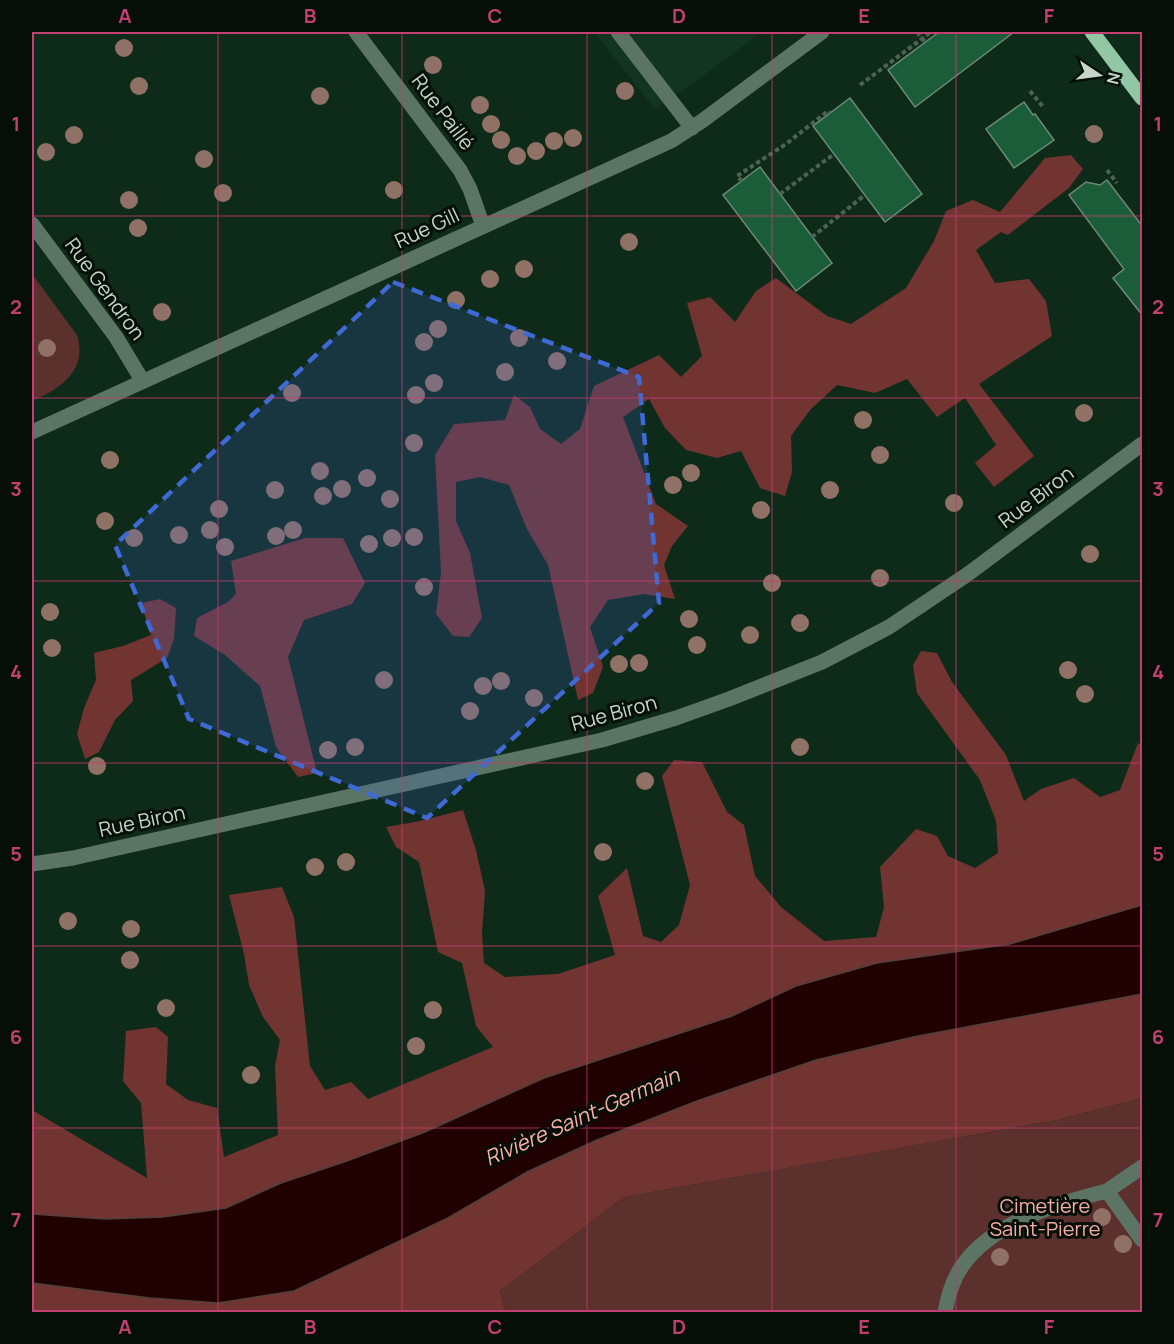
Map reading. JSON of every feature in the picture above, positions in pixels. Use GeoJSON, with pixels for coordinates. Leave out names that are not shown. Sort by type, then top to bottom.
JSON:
{"type":"FeatureCollection","features":[{"type":"Feature","properties":{"kind":"main road"},"geometry":{"type":"LineString","coordinates":[[1092,32],[1143,98]]}},
{"type":"Feature","properties":{"kind":"street","name":"Rue Paillé"},"geometry":{"type":"LineString","coordinates":[[356,32],[460,170],[470,189],[483,226]]}},
{"type":"Feature","properties":{"kind":"street"},"geometry":{"type":"LineString","coordinates":[[618,32],[692,128]]}},
{"type":"Feature","properties":{"kind":"street","name":"Rue Gill"},"geometry":{"type":"LineString","coordinates":[[32,432],[645,153],[692,128],[804,37],[822,32]]}},
{"type":"Feature","properties":{"kind":"street","name":"Rue Gendron"},"geometry":{"type":"LineString","coordinates":[[32,224],[116,337],[142,380]]}},
{"type":"Feature","properties":{"kind":"street","name":"Rue Biron"},"geometry":{"type":"LineString","coordinates":[[32,864],[73,858],[562,749],[645,728],[729,699],[822,662],[889,627],[968,574],[1143,444]]}},
{"type":"Feature","properties":{"kind":"street"},"geometry":{"type":"LineString","coordinates":[[945,1312],[953,1282],[965,1262],[994,1236],[1016,1222],[1050,1207],[1107,1191],[1143,1167]]}},
{"type":"Feature","properties":{"kind":"street"},"geometry":{"type":"LineString","coordinates":[[1107,1191],[1143,1240]]}},
{"type":"Feature","properties":{"kind":"path"},"geometry":{"type":"LineString","coordinates":[[917,32],[923,40]]}},
{"type":"Feature","properties":{"kind":"path"},"geometry":{"type":"LineString","coordinates":[[860,85],[903,56],[931,32]]}},
{"type":"Feature","properties":{"kind":"path"},"geometry":{"type":"LineString","coordinates":[[1029,91],[1044,108]]}},
{"type":"Feature","properties":{"kind":"path"},"geometry":{"type":"LineString","coordinates":[[742,181],[737,176],[786,144],[828,111],[830,113]]}},
{"type":"Feature","properties":{"kind":"path"},"geometry":{"type":"LineString","coordinates":[[780,194],[834,154]]}},
{"type":"Feature","properties":{"kind":"path"},"geometry":{"type":"LineString","coordinates":[[1107,170],[1117,183]]}},
{"type":"Feature","properties":{"kind":"path"},"geometry":{"type":"LineString","coordinates":[[812,237],[866,195]]}},
{"type":"Feature","properties":{"kind":"highlighted area"},"geometry":{"type":"Polygon","coordinates":[[[393,282],[639,377],[659,603],[427,818],[189,719],[115,545],[393,282]]]}},
{"type":"Feature","properties":{"kind":"shaded area"},"geometry":{"type":"Polygon","coordinates":[[[594,32],[762,32],[655,109],[594,32]]]}},
{"type":"Feature","properties":{"kind":"shaded area"},"geometry":{"type":"Polygon","coordinates":[[[1071,155],[1083,169],[1069,188],[1008,235],[1001,232],[976,250],[995,283],[1029,279],[1046,301],[1052,336],[979,384],[1034,456],[994,487],[975,463],[996,445],[965,398],[937,417],[907,379],[875,393],[837,385],[810,410],[791,436],[792,472],[785,496],[760,488],[741,451],[717,458],[686,450],[665,428],[649,399],[623,417],[656,504],[688,526],[672,546],[664,565],[675,599],[644,594],[608,600],[590,627],[603,667],[593,693],[578,700],[548,565],[527,529],[509,485],[480,477],[456,482],[456,521],[470,553],[482,618],[469,637],[453,636],[436,614],[441,572],[435,455],[454,424],[505,420],[514,395],[530,407],[540,429],[561,444],[580,429],[594,386],[659,355],[681,377],[702,356],[687,303],[710,297],[735,322],[756,291],[776,278],[827,316],[851,324],[906,288],[934,241],[946,211],[973,200],[1000,212],[1045,158],[1071,155]]]}},
{"type":"Feature","properties":{"kind":"shaded area"},"geometry":{"type":"Polygon","coordinates":[[[305,538],[343,538],[365,583],[352,604],[304,620],[288,657],[317,773],[298,777],[276,747],[260,686],[225,655],[194,636],[197,618],[228,602],[236,594],[231,561],[305,538]]]}},
{"type":"Feature","properties":{"kind":"shaded area"},"geometry":{"type":"Polygon","coordinates":[[[160,599],[176,608],[174,639],[167,658],[131,680],[133,701],[115,720],[99,752],[85,759],[77,734],[84,708],[96,680],[94,653],[123,646],[151,635],[141,603],[160,599]]]}},
{"type":"Feature","properties":{"kind":"shaded area"},"geometry":{"type":"Polygon","coordinates":[[[921,651],[937,653],[952,682],[1006,755],[1024,801],[1041,789],[1074,778],[1100,797],[1120,790],[1138,743],[1142,745],[1142,905],[1010,944],[877,963],[796,986],[732,1016],[544,1078],[425,1132],[281,1183],[226,1208],[163,1217],[105,1219],[32,1214],[32,1110],[147,1178],[141,1103],[123,1081],[126,1031],[156,1027],[168,1037],[166,1084],[188,1100],[217,1108],[224,1157],[278,1135],[275,1066],[280,1040],[263,1017],[249,985],[244,954],[229,895],[282,887],[294,917],[310,1066],[325,1090],[351,1082],[368,1099],[493,1047],[476,1026],[462,963],[438,952],[419,862],[396,847],[386,827],[463,810],[476,850],[485,891],[482,933],[484,963],[505,977],[558,974],[615,955],[598,896],[627,868],[643,936],[661,942],[679,925],[690,885],[662,776],[674,760],[702,762],[727,812],[744,825],[755,876],[781,907],[824,941],[876,937],[884,907],[880,867],[916,829],[937,836],[948,856],[975,868],[998,853],[996,821],[980,780],[917,693],[913,665],[921,651]]]}},
{"type":"Feature","properties":{"kind":"shaded area"},"geometry":{"type":"Polygon","coordinates":[[[1142,994],[1142,1098],[1057,1120],[624,1197],[500,1291],[505,1312],[32,1312],[32,1283],[150,1298],[375,1252],[448,1218],[527,1172],[597,1140],[697,1101],[816,1060],[913,1037],[1142,994]]]}},
{"type":"Feature","properties":{"kind":"green space"},"geometry":{"type":"Polygon","coordinates":[[[32,274],[77,335],[79,359],[69,377],[52,391],[32,401],[32,274]]]}},
{"type":"Feature","properties":{"kind":"green space","name":"Cimetière Saint-Pierre"},"geometry":{"type":"Polygon","coordinates":[[[1142,1098],[1142,1312],[505,1312],[500,1291],[624,1197],[1057,1120],[1142,1098]]]}},
{"type":"Feature","properties":{"kind":"water","name":"Rivière Saint-Germain"},"geometry":{"type":"Polygon","coordinates":[[[1142,905],[1142,994],[913,1037],[816,1060],[697,1101],[597,1140],[527,1172],[448,1218],[294,1291],[218,1303],[150,1298],[32,1283],[32,1214],[105,1219],[163,1217],[226,1208],[281,1183],[425,1132],[544,1078],[732,1016],[796,986],[877,963],[1010,944],[1142,905]]]}},
{"type":"Feature","properties":{"kind":"building"},"geometry":{"type":"Polygon","coordinates":[[[939,32],[1014,32],[915,107],[888,70],[939,32]]]}},
{"type":"Feature","properties":{"kind":"building"},"geometry":{"type":"Polygon","coordinates":[[[850,98],[922,194],[885,222],[813,126],[850,98]]]}},
{"type":"Feature","properties":{"kind":"building"},"geometry":{"type":"Polygon","coordinates":[[[1024,102],[1054,140],[1014,168],[986,129],[1024,102]]]}},
{"type":"Feature","properties":{"kind":"building"},"geometry":{"type":"Polygon","coordinates":[[[760,167],[832,263],[796,291],[723,195],[760,167]]]}},
{"type":"Feature","properties":{"kind":"building"},"geometry":{"type":"Polygon","coordinates":[[[1107,180],[1143,227],[1143,316],[1113,278],[1124,269],[1069,195],[1086,182],[1100,185],[1107,180]]]}}]}
